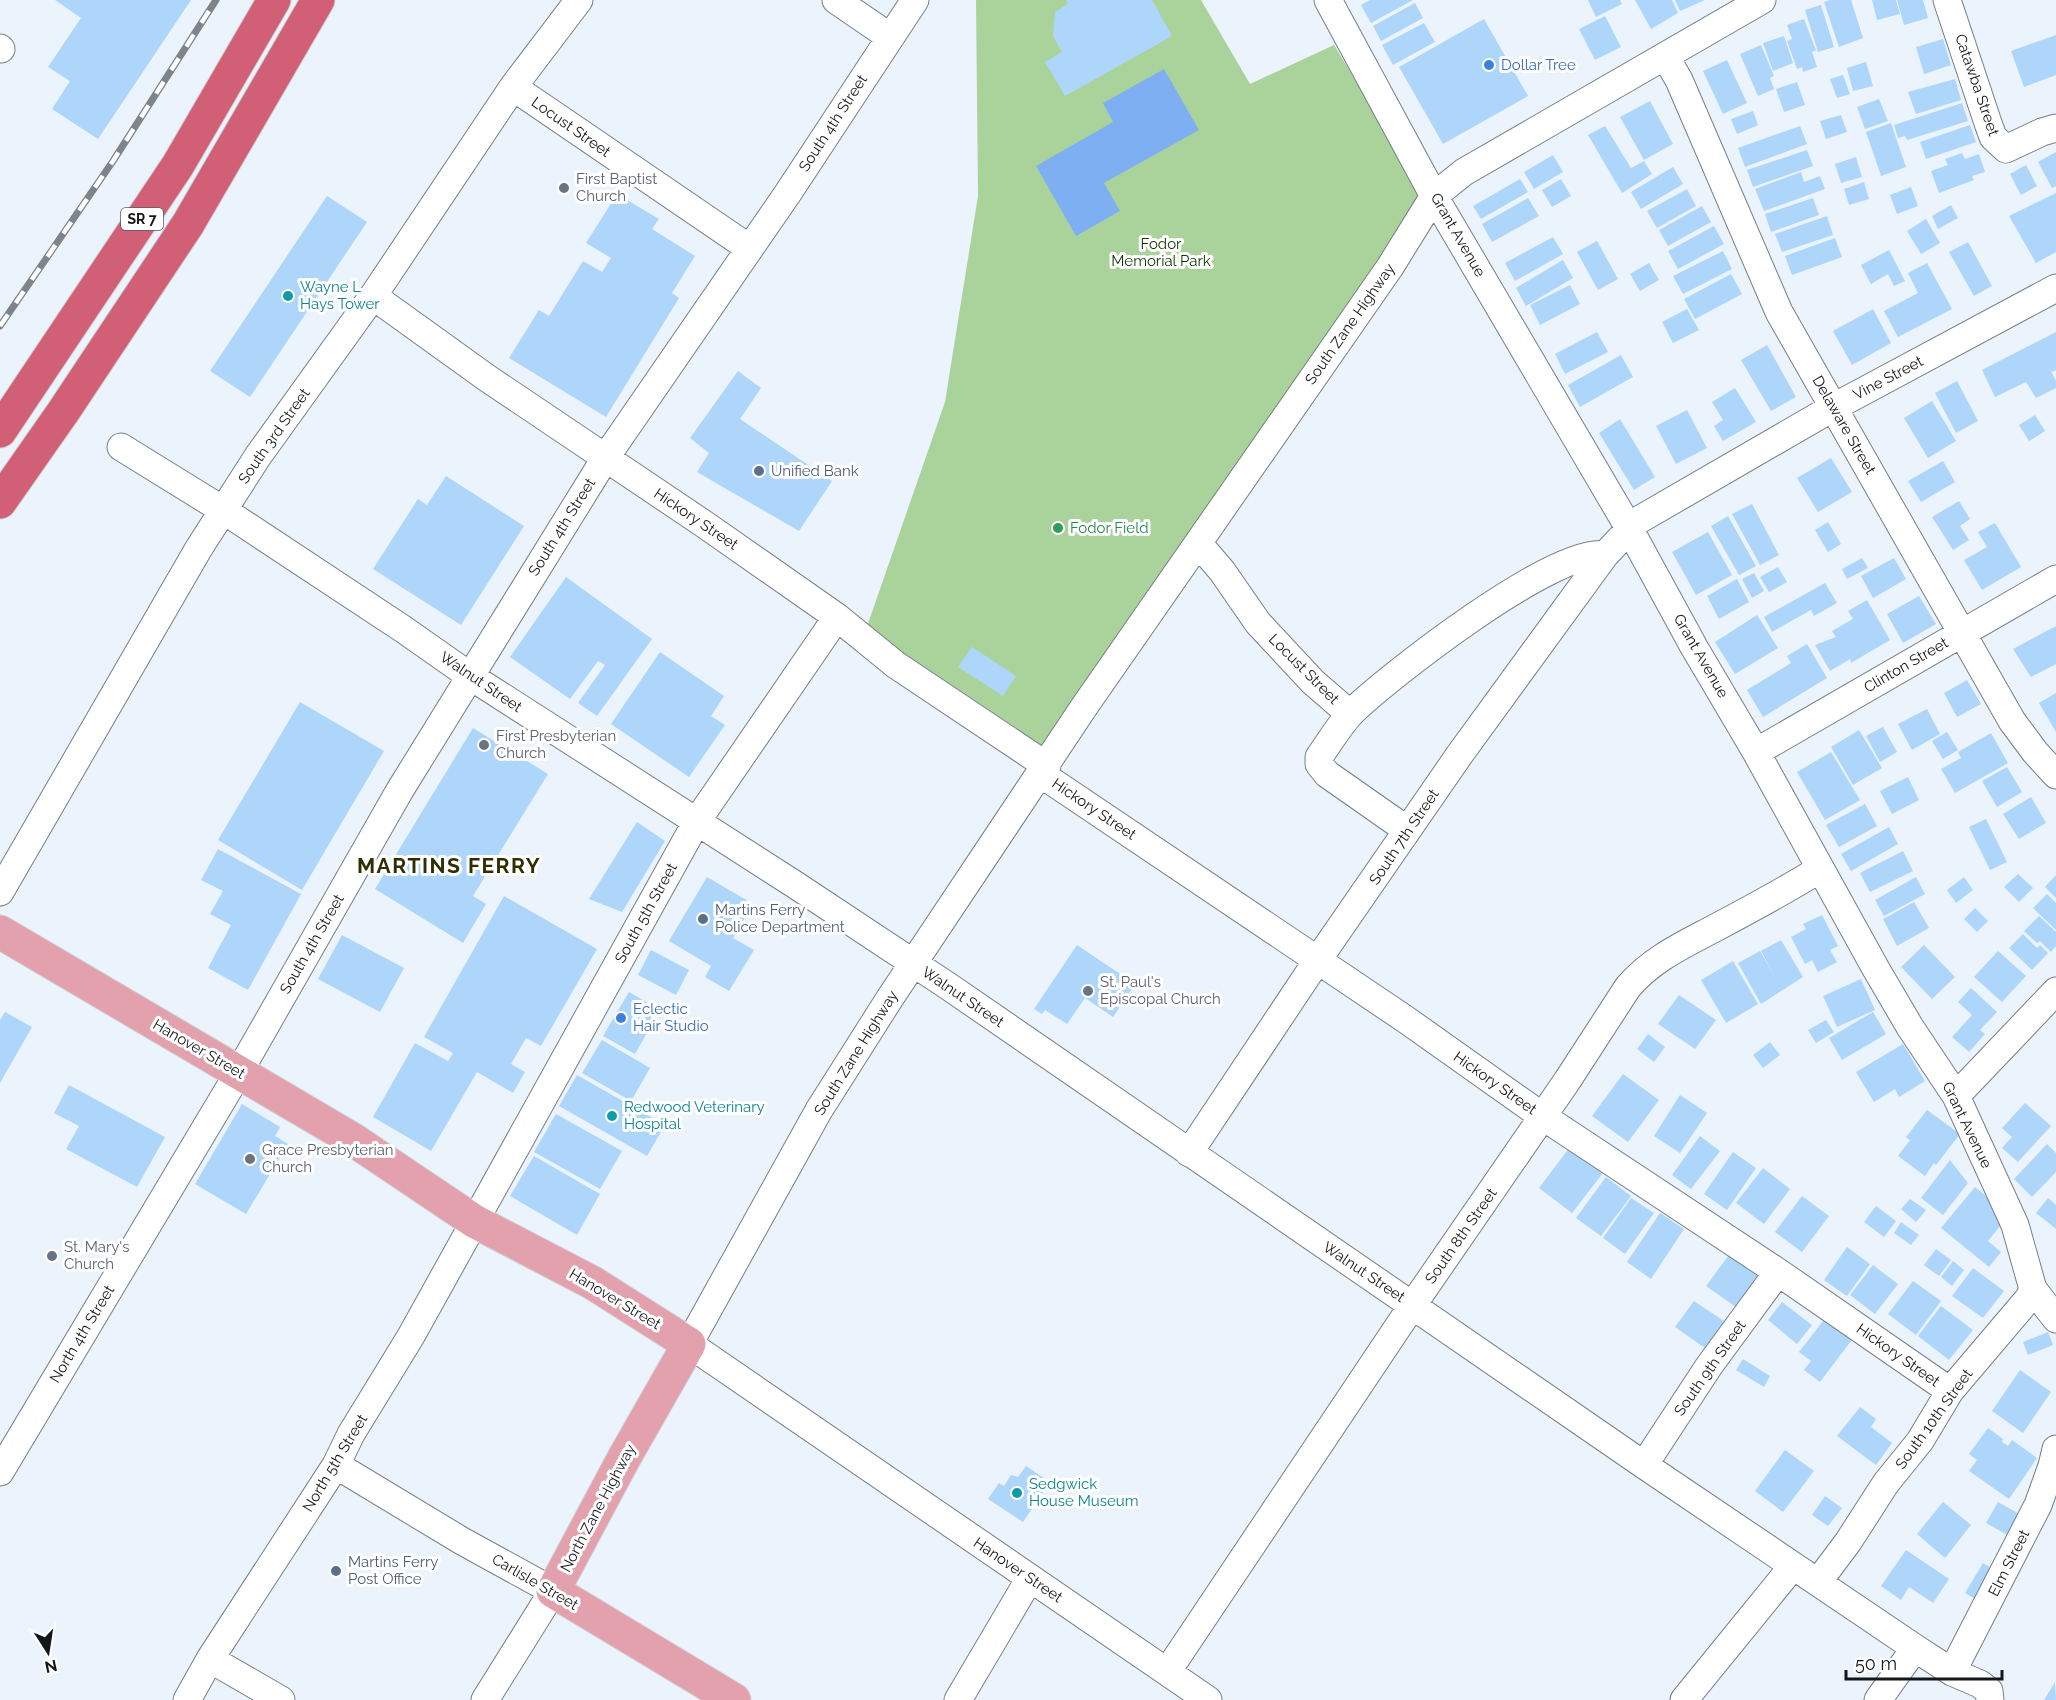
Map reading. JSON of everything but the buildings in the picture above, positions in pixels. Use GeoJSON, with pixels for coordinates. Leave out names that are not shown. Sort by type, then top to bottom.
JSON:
{"type":"FeatureCollection","features":[{"type":"Feature","properties":{"kind":"highway","name":"SR 7"},"geometry":{"type":"LineString","coordinates":[[0,431],[178,165],[274,0]]}},
{"type":"Feature","properties":{"kind":"highway","name":"SR 7"},"geometry":{"type":"LineString","coordinates":[[0,502],[188,224],[318,0]]}},
{"type":"Feature","properties":{"kind":"main road","name":"Hanover Street"},"geometry":{"type":"LineString","coordinates":[[0,932],[352,1139],[474,1221],[592,1283],[689,1344]]}},
{"type":"Feature","properties":{"kind":"main road","name":"North Zane Highway"},"geometry":{"type":"LineString","coordinates":[[553,1591],[624,1458],[689,1344]]}},
{"type":"Feature","properties":{"kind":"main road","name":"Carlisle Street"},"geometry":{"type":"LineString","coordinates":[[553,1591],[734,1700]]}},
{"type":"Feature","properties":{"kind":"street","name":"South 3rd Street"},"geometry":{"type":"LineString","coordinates":[[0,892],[199,548],[258,456],[372,296],[513,87],[579,0]]}},
{"type":"Feature","properties":{"kind":"street"},"geometry":{"type":"LineString","coordinates":[[836,0],[890,37]]}},
{"type":"Feature","properties":{"kind":"street","name":"South 4th Street"},"geometry":{"type":"LineString","coordinates":[[239,1072],[400,790],[606,457],[788,193],[915,0]]}},
{"type":"Feature","properties":{"kind":"street","name":"Grant Avenue"},"geometry":{"type":"LineString","coordinates":[[1328,0],[1434,196],[1629,528],[1820,870],[1910,1027],[1956,1096],[2014,1225],[2033,1289],[2056,1319]]}},
{"type":"Feature","properties":{"kind":"street","name":"South Zane Highway"},"geometry":{"type":"LineString","coordinates":[[689,1344],[819,1110],[913,964],[1091,698],[1390,267],[1434,196],[1464,172],[1762,0]]}},
{"type":"Feature","properties":{"kind":"street","name":"Catawba Street"},"geometry":{"type":"LineString","coordinates":[[1947,0],[1988,123],[1997,142],[2006,149],[2056,128]]}},
{"type":"Feature","properties":{"kind":"street","name":"Delaware Street"},"geometry":{"type":"LineString","coordinates":[[1665,56],[1679,80],[1779,312],[2012,721],[2056,775]]}},
{"type":"Feature","properties":{"kind":"street","name":"Locust Street"},"geometry":{"type":"LineString","coordinates":[[513,87],[749,248]]}},
{"type":"Feature","properties":{"kind":"street","name":"Vine Street"},"geometry":{"type":"LineString","coordinates":[[1629,528],[1637,520],[1833,407],[2056,288]]}},
{"type":"Feature","properties":{"kind":"street","name":"Hickory Street"},"geometry":{"type":"LineString","coordinates":[[372,296],[487,378],[606,457],[837,617],[896,664],[1317,961],[1950,1391]]}},
{"type":"Feature","properties":{"kind":"street","name":"Walnut Street"},"geometry":{"type":"LineString","coordinates":[[121,447],[223,510],[470,676],[697,821],[913,964],[1818,1582]]}},
{"type":"Feature","properties":{"kind":"street","name":"South 7th Street"},"geometry":{"type":"LineString","coordinates":[[1189,1153],[1317,961],[1460,754],[1605,555],[1629,528]]}},
{"type":"Feature","properties":{"kind":"street","name":"Locust Street"},"geometry":{"type":"LineString","coordinates":[[1198,543],[1222,571],[1258,623],[1313,681],[1350,714],[1318,757],[1318,764],[1327,774],[1407,830]]}},
{"type":"Feature","properties":{"kind":"street"},"geometry":{"type":"LineString","coordinates":[[1350,714],[1450,633],[1498,601],[1568,562],[1590,555],[1605,555]]}},
{"type":"Feature","properties":{"kind":"street","name":"Clinton Street"},"geometry":{"type":"LineString","coordinates":[[1756,752],[2056,579]]}},
{"type":"Feature","properties":{"kind":"street","name":"South 5th Street"},"geometry":{"type":"LineString","coordinates":[[474,1221],[697,821],[837,617]]}},
{"type":"Feature","properties":{"kind":"street","name":"South 8th Street"},"geometry":{"type":"LineString","coordinates":[[1167,1672],[1628,987],[1649,965],[1820,870]]}},
{"type":"Feature","properties":{"kind":"street"},"geometry":{"type":"LineString","coordinates":[[1956,1096],[2056,991]]}},
{"type":"Feature","properties":{"kind":"street","name":"North 4th Street"},"geometry":{"type":"LineString","coordinates":[[0,1472],[239,1072]]}},
{"type":"Feature","properties":{"kind":"street","name":"North 5th Street"},"geometry":{"type":"LineString","coordinates":[[187,1700],[210,1659],[336,1465],[351,1434],[411,1336],[474,1221]]}},
{"type":"Feature","properties":{"kind":"street","name":"South 9th Street"},"geometry":{"type":"LineString","coordinates":[[1644,1465],[1709,1366],[1778,1272]]}},
{"type":"Feature","properties":{"kind":"street","name":"South 10th Street"},"geometry":{"type":"LineString","coordinates":[[1818,1582],[1887,1483],[1920,1441],[1950,1391],[2029,1298],[2033,1289]]}},
{"type":"Feature","properties":{"kind":"street","name":"Hanover Street"},"geometry":{"type":"LineString","coordinates":[[689,1344],[1208,1700]]}},
{"type":"Feature","properties":{"kind":"street","name":"Elm Street"},"geometry":{"type":"LineString","coordinates":[[1952,1672],[2038,1505],[2056,1449]]}},
{"type":"Feature","properties":{"kind":"street","name":"Carlisle Street"},"geometry":{"type":"LineString","coordinates":[[336,1465],[553,1591]]}},
{"type":"Feature","properties":{"kind":"street"},"geometry":{"type":"LineString","coordinates":[[1684,1700],[1793,1566]]}},
{"type":"Feature","properties":{"kind":"street"},"geometry":{"type":"LineString","coordinates":[[958,1700],[1030,1578]]}},
{"type":"Feature","properties":{"kind":"street"},"geometry":{"type":"LineString","coordinates":[[1818,1582],[1952,1672],[1980,1684],[1989,1691],[1990,1700]]}},
{"type":"Feature","properties":{"kind":"street","name":"North Zane Highway"},"geometry":{"type":"LineString","coordinates":[[485,1700],[553,1591]]}},
{"type":"Feature","properties":{"kind":"street"},"geometry":{"type":"LineString","coordinates":[[1878,1700],[1915,1648]]}},
{"type":"Feature","properties":{"kind":"street"},"geometry":{"type":"LineString","coordinates":[[210,1659],[281,1700]]}},
{"type":"Feature","properties":{"kind":"green space","name":"Fodor Memorial Park"},"geometry":{"type":"Polygon","coordinates":[[[976,0],[1201,0],[1250,84],[1334,45],[1430,202],[1038,760],[863,638],[945,402],[978,196],[976,0]]]}},
{"type":"Feature","properties":{"kind":"water"},"geometry":{"type":"Polygon","coordinates":[[[1164,69],[1199,130],[1104,183],[1120,211],[1076,236],[1036,166],[1113,122],[1103,103],[1164,69]]]}},
{"type":"Feature","properties":{"kind":"railway"},"geometry":{"type":"LineString","coordinates":[[0,326],[113,161],[216,0]]}},
{"type":"Feature","properties":{"kind":"place","name":"Dollar Tree"},"geometry":{"type":"Point","coordinates":[1489,65]}},
{"type":"Feature","properties":{"kind":"place","name":"First Baptist Church"},"geometry":{"type":"Point","coordinates":[564,188]}},
{"type":"Feature","properties":{"kind":"place","name":"Wayne L Hays Tower"},"geometry":{"type":"Point","coordinates":[288,296]}},
{"type":"Feature","properties":{"kind":"place","name":"Unified Bank"},"geometry":{"type":"Point","coordinates":[759,471]}},
{"type":"Feature","properties":{"kind":"place","name":"Fodor Field"},"geometry":{"type":"Point","coordinates":[1058,528]}},
{"type":"Feature","properties":{"kind":"place","name":"First Presbyterian Church"},"geometry":{"type":"Point","coordinates":[484,745]}},
{"type":"Feature","properties":{"kind":"place","name":"Martins Ferry Police Department"},"geometry":{"type":"Point","coordinates":[703,919]}},
{"type":"Feature","properties":{"kind":"place","name":"St. Paul's Episcopal Church"},"geometry":{"type":"Point","coordinates":[1088,991]}},
{"type":"Feature","properties":{"kind":"place","name":"Eclectic Hair Studio"},"geometry":{"type":"Point","coordinates":[621,1018]}},
{"type":"Feature","properties":{"kind":"place","name":"Redwood Veterinary Hospital"},"geometry":{"type":"Point","coordinates":[612,1116]}},
{"type":"Feature","properties":{"kind":"place","name":"Grace Presbyterian Church"},"geometry":{"type":"Point","coordinates":[250,1159]}},
{"type":"Feature","properties":{"kind":"place","name":"St. Mary's Church"},"geometry":{"type":"Point","coordinates":[52,1256]}},
{"type":"Feature","properties":{"kind":"place","name":"Sedgwick House Museum"},"geometry":{"type":"Point","coordinates":[1017,1493]}},
{"type":"Feature","properties":{"kind":"place","name":"Martins Ferry Post Office"},"geometry":{"type":"Point","coordinates":[336,1571]}},
{"type":"Feature","properties":{"kind":"district","name":"MARTINS FERRY"},"geometry":{"type":"Point","coordinates":[449,865]}}]}
